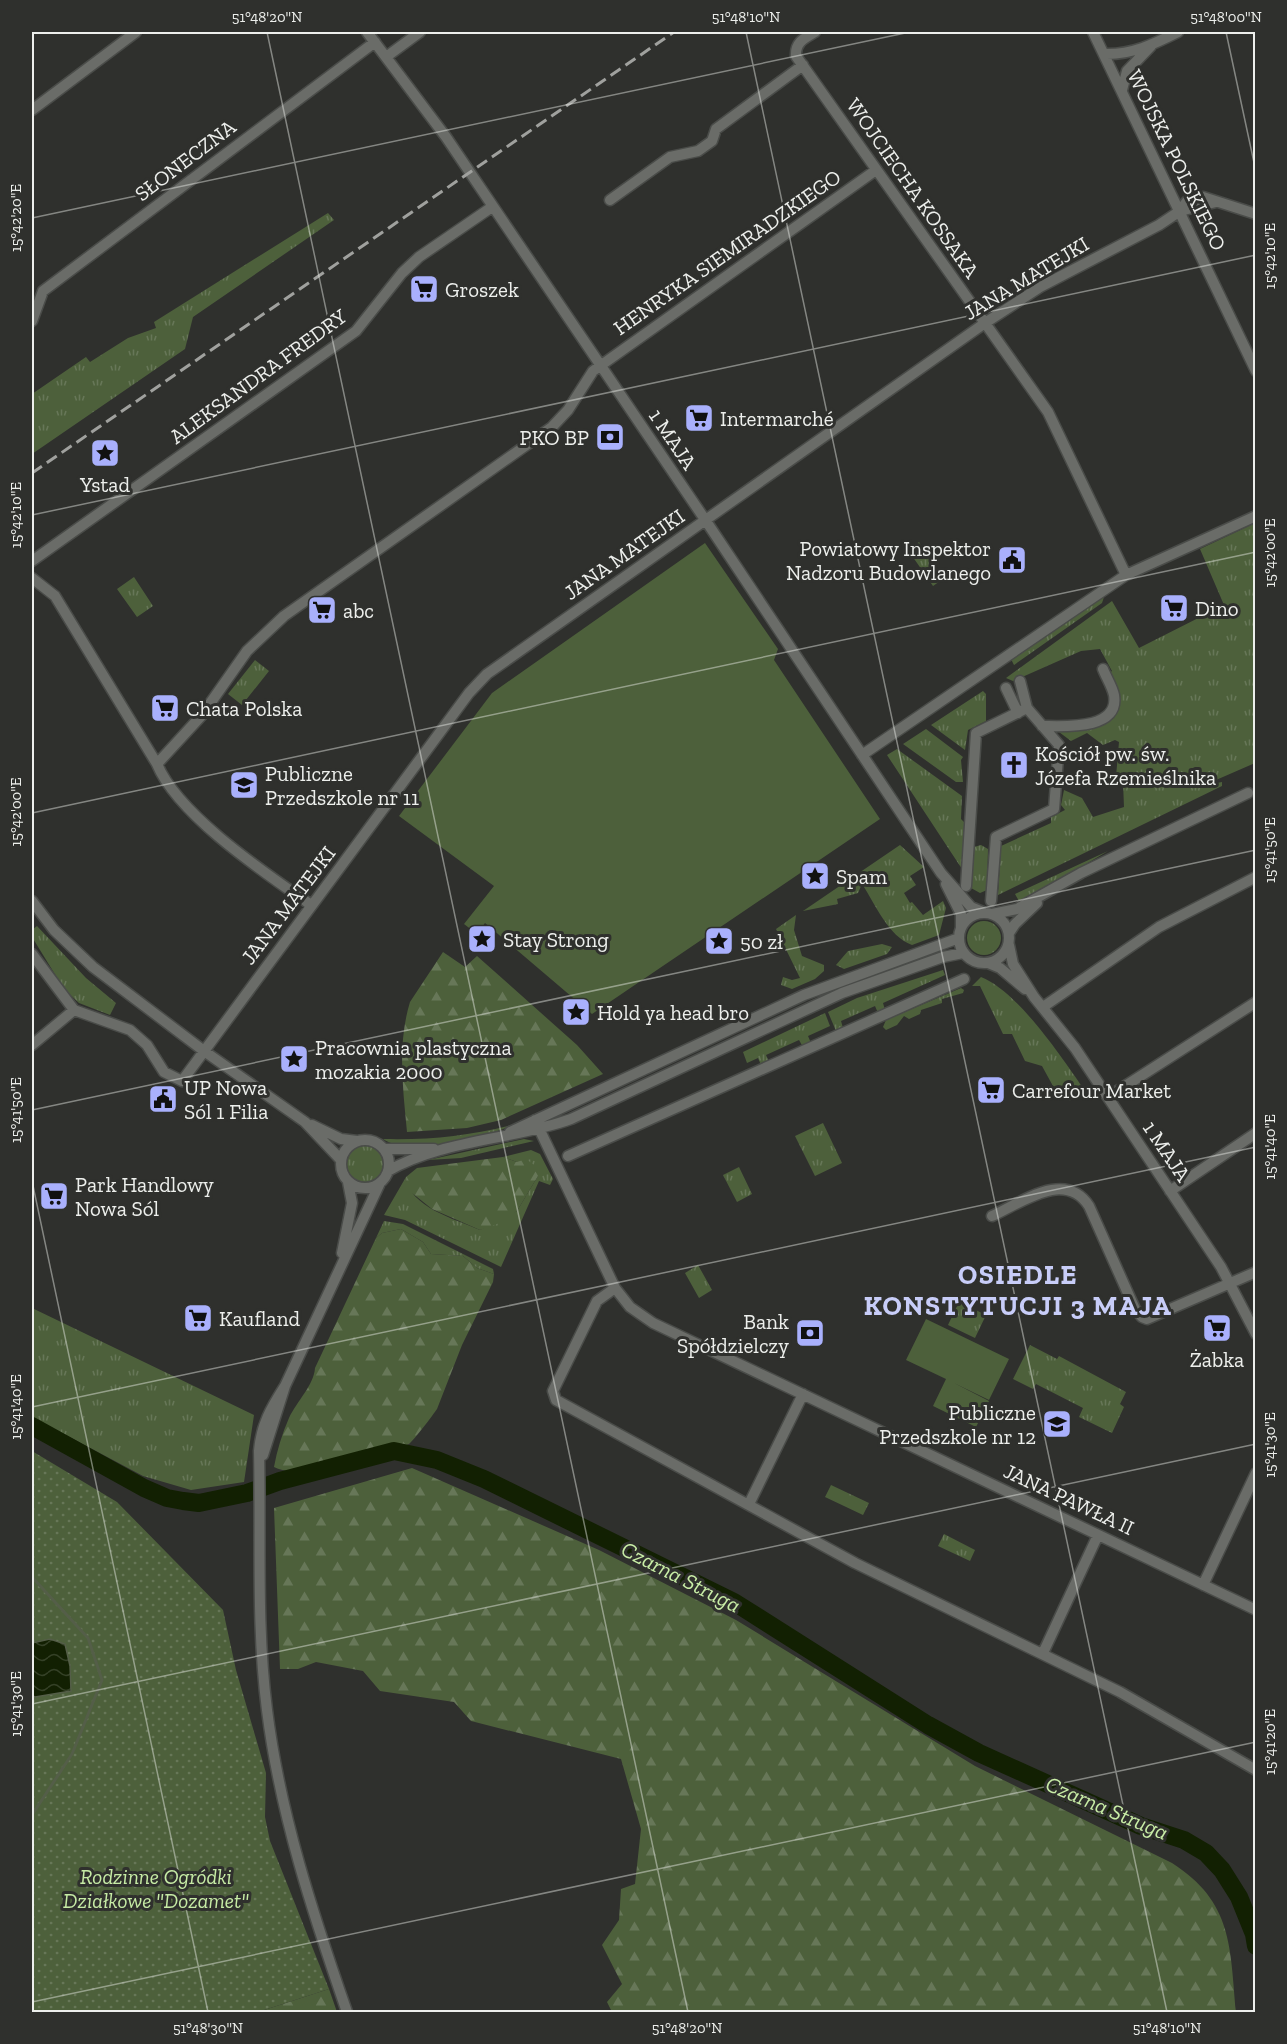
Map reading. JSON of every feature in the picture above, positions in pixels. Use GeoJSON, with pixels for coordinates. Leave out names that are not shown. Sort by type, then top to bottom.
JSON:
{"type":"FeatureCollection","features":[{"type":"Feature","properties":{"kind":"street"},"geometry":{"type":"LineString","coordinates":[[32,110],[136,32]]}},
{"type":"Feature","properties":{"kind":"street","name":"1 MAJA"},"geometry":{"type":"LineString","coordinates":[[367,32],[446,137],[941,873],[971,907],[988,913]]}},
{"type":"Feature","properties":{"kind":"street"},"geometry":{"type":"LineString","coordinates":[[386,57],[420,32]]}},
{"type":"Feature","properties":{"kind":"street"},"geometry":{"type":"LineString","coordinates":[[610,200],[670,157],[698,151],[712,141],[716,129],[802,65],[796,56],[796,49],[800,42],[815,32]]}},
{"type":"Feature","properties":{"kind":"street","name":"WOJSKA POLSKIEGO"},"geometry":{"type":"LineString","coordinates":[[1093,32],[1256,371]]}},
{"type":"Feature","properties":{"kind":"street"},"geometry":{"type":"LineString","coordinates":[[1104,54],[1121,55],[1151,46],[1178,32]]}},
{"type":"Feature","properties":{"kind":"street","name":"SŁONECZNA"},"geometry":{"type":"LineString","coordinates":[[32,321],[43,291],[375,42]]}},
{"type":"Feature","properties":{"kind":"street"},"geometry":{"type":"LineString","coordinates":[[1122,90],[1128,71],[1151,46]]}},
{"type":"Feature","properties":{"kind":"street","name":"WOJCIECHA KOSSAKA"},"geometry":{"type":"LineString","coordinates":[[802,65],[1048,412],[1126,575]]}},
{"type":"Feature","properties":{"kind":"street","name":"HENRYKA SIEMIRADZKIEGO"},"geometry":{"type":"LineString","coordinates":[[157,764],[202,715],[247,651],[270,628],[552,427],[568,410],[588,377],[600,366],[876,170]]}},
{"type":"Feature","properties":{"kind":"street"},"geometry":{"type":"LineString","coordinates":[[1180,210],[1216,202],[1256,214]]}},
{"type":"Feature","properties":{"kind":"street","name":"ALEKSANDRA FREDRY"},"geometry":{"type":"LineString","coordinates":[[32,561],[356,331],[402,273],[419,257],[492,207]]}},
{"type":"Feature","properties":{"kind":"street","name":"JANA MATEJKI"},"geometry":{"type":"LineString","coordinates":[[204,1051],[477,683],[985,322],[1040,287],[1159,225],[1180,210]]}},
{"type":"Feature","properties":{"kind":"street"},"geometry":{"type":"LineString","coordinates":[[862,755],[1126,575],[1256,516]]}},
{"type":"Feature","properties":{"kind":"street"},"geometry":{"type":"LineString","coordinates":[[32,578],[55,596],[157,764],[165,782],[192,812],[311,905]]}},
{"type":"Feature","properties":{"kind":"street"},"geometry":{"type":"LineString","coordinates":[[1042,726],[1085,726],[1107,715],[1112,707],[1114,695],[1103,669]]}},
{"type":"Feature","properties":{"kind":"street"},"geometry":{"type":"LineString","coordinates":[[1020,681],[1022,710]]}},
{"type":"Feature","properties":{"kind":"street"},"geometry":{"type":"LineString","coordinates":[[992,901],[996,837],[1054,809],[1059,745],[1042,726],[1022,710],[1006,688]]}},
{"type":"Feature","properties":{"kind":"street"},"geometry":{"type":"LineString","coordinates":[[966,886],[976,733],[1022,710]]}},
{"type":"Feature","properties":{"kind":"street"},"geometry":{"type":"LineString","coordinates":[[537,1125],[804,994],[940,947],[960,933],[970,917],[988,913],[1006,913],[1046,895],[1081,873],[1253,791]]}},
{"type":"Feature","properties":{"kind":"street","name":"1 MAJA"},"geometry":{"type":"LineString","coordinates":[[941,873],[961,914],[960,933]]}},
{"type":"Feature","properties":{"kind":"street"},"geometry":{"type":"LineString","coordinates":[[1043,1007],[1159,927],[1256,877]]}},
{"type":"Feature","properties":{"kind":"street"},"geometry":{"type":"LineString","coordinates":[[1009,933],[1015,924],[1046,895]]}},
{"type":"Feature","properties":{"kind":"street"},"geometry":{"type":"LineString","coordinates":[[32,901],[54,930],[80,956],[204,1051],[305,1122],[341,1139],[357,1142],[372,1141],[384,1149],[449,1149]]}},
{"type":"Feature","properties":{"kind":"street"},"geometry":{"type":"LineString","coordinates":[[960,933],[963,953],[974,962],[988,963],[1001,957],[1009,945],[1009,933],[1003,921],[988,913]]}},
{"type":"Feature","properties":{"kind":"street","name":"1 MAJA"},"geometry":{"type":"LineString","coordinates":[[1009,945],[1010,959],[1034,997]]}},
{"type":"Feature","properties":{"kind":"street"},"geometry":{"type":"LineString","coordinates":[[347,2013],[299,1869],[271,1739],[264,1692],[260,1617],[260,1434],[266,1416],[285,1386],[380,1183],[388,1171],[400,1164],[581,1114],[842,993],[963,953]]}},
{"type":"Feature","properties":{"kind":"street"},"geometry":{"type":"LineString","coordinates":[[33,959],[74,1010],[130,1030],[147,1045],[164,1072],[171,1077],[182,1081],[204,1051]]}},
{"type":"Feature","properties":{"kind":"street","name":"1 MAJA"},"geometry":{"type":"LineString","coordinates":[[988,963],[1000,968],[1034,997],[1067,1036],[1231,1284],[1256,1334]]}},
{"type":"Feature","properties":{"kind":"street"},"geometry":{"type":"LineString","coordinates":[[568,1156],[964,979]]}},
{"type":"Feature","properties":{"kind":"street"},"geometry":{"type":"LineString","coordinates":[[1108,1097],[1256,1002]]}},
{"type":"Feature","properties":{"kind":"street"},"geometry":{"type":"LineString","coordinates":[[32,1046],[74,1010]]}},
{"type":"Feature","properties":{"kind":"street"},"geometry":{"type":"LineString","coordinates":[[305,1122],[341,1160]]}},
{"type":"Feature","properties":{"kind":"street","name":"JANA PAWŁA II"},"geometry":{"type":"LineString","coordinates":[[537,1125],[615,1288],[630,1307],[653,1323],[1256,1610]]}},
{"type":"Feature","properties":{"kind":"street"},"geometry":{"type":"LineString","coordinates":[[1170,1191],[1256,1133]]}},
{"type":"Feature","properties":{"kind":"street"},"geometry":{"type":"LineString","coordinates":[[340,1266],[352,1203],[341,1160],[345,1151],[357,1142]]}},
{"type":"Feature","properties":{"kind":"street"},"geometry":{"type":"LineString","coordinates":[[384,1149],[389,1163],[388,1171]]}},
{"type":"Feature","properties":{"kind":"street"},"geometry":{"type":"LineString","coordinates":[[348,1182],[366,1188],[380,1183]]}},
{"type":"Feature","properties":{"kind":"street"},"geometry":{"type":"LineString","coordinates":[[992,1216],[1056,1187],[1077,1193],[1089,1206],[1135,1310],[1142,1317],[1152,1318],[1256,1272]]}},
{"type":"Feature","properties":{"kind":"street"},"geometry":{"type":"LineString","coordinates":[[615,1288],[597,1301],[553,1391],[554,1397],[855,1563],[1128,1696],[1256,1770]]}},
{"type":"Feature","properties":{"kind":"street"},"geometry":{"type":"LineString","coordinates":[[749,1504],[802,1394]]}},
{"type":"Feature","properties":{"kind":"street"},"geometry":{"type":"LineString","coordinates":[[1203,1584],[1256,1473]]}},
{"type":"Feature","properties":{"kind":"street"},"geometry":{"type":"LineString","coordinates":[[1043,1653],[1098,1535]]}},
{"type":"Feature","properties":{"kind":"green space"},"geometry":{"type":"Polygon","coordinates":[[[328,213],[334,220],[193,317],[185,349],[32,454],[32,394],[86,357],[90,362],[128,338],[156,328],[154,322],[328,213]]]}},
{"type":"Feature","properties":{"kind":"green space"},"geometry":{"type":"Polygon","coordinates":[[[1255,523],[1255,763],[1216,780],[1217,783],[1222,782],[1222,786],[998,895],[1001,846],[1051,823],[1051,817],[1065,810],[1061,805],[1064,790],[1082,798],[1093,817],[1124,807],[1123,782],[1116,777],[1119,742],[1115,740],[1103,745],[1087,733],[1071,741],[1055,729],[1109,716],[1109,673],[1112,671],[1100,649],[1081,651],[1013,681],[1006,678],[1112,601],[1139,648],[1224,605],[1200,549],[1255,523]]]}},
{"type":"Feature","properties":{"kind":"green space"},"geometry":{"type":"Polygon","coordinates":[[[919,542],[943,579],[933,586],[908,550],[919,542]]]}},
{"type":"Feature","properties":{"kind":"green space"},"geometry":{"type":"Polygon","coordinates":[[[705,543],[778,649],[774,660],[880,819],[592,1014],[485,923],[477,934],[464,924],[494,886],[399,816],[492,693],[705,543]]]}},
{"type":"Feature","properties":{"kind":"green space"},"geometry":{"type":"Polygon","coordinates":[[[134,577],[153,606],[137,617],[117,589],[134,577]]]}},
{"type":"Feature","properties":{"kind":"green space"},"geometry":{"type":"Polygon","coordinates":[[[1105,594],[1102,603],[1014,665],[1011,659],[1105,594]]]}},
{"type":"Feature","properties":{"kind":"green space"},"geometry":{"type":"Polygon","coordinates":[[[255,660],[269,671],[242,705],[228,694],[255,660]]]}},
{"type":"Feature","properties":{"kind":"green space"},"geometry":{"type":"Polygon","coordinates":[[[983,691],[986,694],[986,721],[968,730],[965,750],[931,725],[983,691]]]}},
{"type":"Feature","properties":{"kind":"green space"},"geometry":{"type":"Polygon","coordinates":[[[926,729],[963,757],[961,760],[963,782],[956,782],[903,744],[926,729]]]}},
{"type":"Feature","properties":{"kind":"green space"},"geometry":{"type":"Polygon","coordinates":[[[897,749],[962,796],[961,819],[966,824],[962,869],[887,755],[897,749]]]}},
{"type":"Feature","properties":{"kind":"green space"},"geometry":{"type":"Polygon","coordinates":[[[900,845],[924,867],[910,876],[916,885],[904,893],[910,903],[912,902],[923,915],[943,901],[946,908],[939,935],[912,945],[904,941],[883,919],[862,884],[858,893],[837,899],[838,904],[803,911],[900,845]]]}},
{"type":"Feature","properties":{"kind":"green space"},"geometry":{"type":"Polygon","coordinates":[[[981,845],[988,849],[987,890],[980,893],[971,888],[974,847],[981,845]]]}},
{"type":"Feature","properties":{"kind":"green space"},"geometry":{"type":"Polygon","coordinates":[[[1108,851],[1020,903],[1015,894],[1108,851]]]}},
{"type":"Feature","properties":{"kind":"green space"},"geometry":{"type":"Polygon","coordinates":[[[796,915],[794,930],[802,956],[824,965],[824,971],[815,979],[792,989],[781,985],[783,977],[792,980],[800,978],[776,929],[796,915]]]}},
{"type":"Feature","properties":{"kind":"green space"},"geometry":{"type":"Polygon","coordinates":[[[984,921],[996,926],[1001,938],[996,950],[984,955],[972,950],[967,938],[972,926],[984,921]]]}},
{"type":"Feature","properties":{"kind":"green space"},"geometry":{"type":"Polygon","coordinates":[[[37,926],[86,978],[116,1003],[110,1015],[79,1003],[64,989],[32,937],[32,930],[37,926]]]}},
{"type":"Feature","properties":{"kind":"green space"},"geometry":{"type":"Polygon","coordinates":[[[882,944],[892,947],[887,954],[844,969],[836,965],[848,951],[882,944]]]}},
{"type":"Feature","properties":{"kind":"green space"},"geometry":{"type":"Polygon","coordinates":[[[443,952],[465,967],[477,956],[577,1045],[603,1074],[501,1120],[467,1128],[407,1132],[402,1067],[406,1018],[410,1002],[443,952]]]}},
{"type":"Feature","properties":{"kind":"green space"},"geometry":{"type":"Polygon","coordinates":[[[943,970],[945,975],[883,1003],[885,1010],[878,1013],[875,1006],[841,1021],[843,1028],[836,1031],[828,1012],[857,998],[943,970]]]}},
{"type":"Feature","properties":{"kind":"green space"},"geometry":{"type":"Polygon","coordinates":[[[981,977],[995,984],[1009,996],[1037,1026],[1083,1088],[1081,1095],[1069,1101],[1059,1097],[1042,1066],[1025,1061],[1012,1034],[1003,1034],[980,986],[972,986],[981,977]]]}},
{"type":"Feature","properties":{"kind":"green space"},"geometry":{"type":"Polygon","coordinates":[[[961,988],[964,990],[963,993],[942,999],[942,1003],[921,1010],[920,1014],[909,1019],[904,1016],[897,1025],[886,1030],[883,1027],[886,1020],[961,988]]]}},
{"type":"Feature","properties":{"kind":"green space"},"geometry":{"type":"Polygon","coordinates":[[[825,1013],[830,1026],[808,1036],[811,1043],[803,1047],[799,1040],[766,1055],[769,1062],[761,1065],[758,1058],[747,1063],[743,1052],[825,1013]]]}},
{"type":"Feature","properties":{"kind":"green space"},"geometry":{"type":"Polygon","coordinates":[[[823,1123],[842,1163],[815,1176],[795,1136],[823,1123]]]}},
{"type":"Feature","properties":{"kind":"green space"},"geometry":{"type":"Polygon","coordinates":[[[516,1124],[488,1134],[449,1143],[411,1146],[395,1144],[383,1139],[450,1136],[516,1124]]]}},
{"type":"Feature","properties":{"kind":"green space"},"geometry":{"type":"Polygon","coordinates":[[[524,1139],[534,1141],[461,1158],[428,1160],[524,1139]]]}},
{"type":"Feature","properties":{"kind":"green space"},"geometry":{"type":"Polygon","coordinates":[[[365,1146],[378,1151],[383,1164],[378,1177],[365,1182],[352,1177],[347,1164],[352,1151],[365,1146]]]}},
{"type":"Feature","properties":{"kind":"green space"},"geometry":{"type":"Polygon","coordinates":[[[531,1150],[540,1154],[553,1179],[550,1185],[539,1181],[501,1267],[405,1220],[384,1215],[406,1177],[415,1196],[424,1204],[480,1230],[517,1211],[538,1176],[517,1162],[503,1157],[531,1150]]]}},
{"type":"Feature","properties":{"kind":"green space"},"geometry":{"type":"Polygon","coordinates":[[[503,1157],[517,1162],[526,1159],[537,1167],[538,1176],[517,1211],[500,1223],[480,1230],[432,1209],[407,1189],[406,1177],[417,1168],[503,1157]]]}},
{"type":"Feature","properties":{"kind":"green space"},"geometry":{"type":"Polygon","coordinates":[[[739,1167],[752,1194],[737,1202],[723,1175],[739,1167]]]}},
{"type":"Feature","properties":{"kind":"green space"},"geometry":{"type":"Polygon","coordinates":[[[384,1221],[403,1224],[493,1269],[494,1274],[477,1268],[463,1256],[431,1254],[423,1242],[401,1229],[382,1233],[376,1238],[384,1221]]]}},
{"type":"Feature","properties":{"kind":"green space"},"geometry":{"type":"Polygon","coordinates":[[[401,1229],[423,1242],[431,1254],[463,1256],[477,1268],[494,1274],[493,1282],[462,1345],[437,1409],[409,1444],[386,1447],[299,1471],[274,1467],[289,1418],[312,1381],[315,1368],[376,1238],[382,1233],[401,1229]]]}},
{"type":"Feature","properties":{"kind":"green space"},"geometry":{"type":"Polygon","coordinates":[[[698,1265],[712,1290],[699,1298],[685,1273],[698,1265]]]}},
{"type":"Feature","properties":{"kind":"green space"},"geometry":{"type":"Polygon","coordinates":[[[959,1302],[986,1315],[975,1338],[948,1325],[959,1302]]]}},
{"type":"Feature","properties":{"kind":"green space"},"geometry":{"type":"Polygon","coordinates":[[[32,1308],[254,1415],[244,1482],[191,1490],[143,1476],[32,1417],[32,1308]]]}},
{"type":"Feature","properties":{"kind":"green space"},"geometry":{"type":"Polygon","coordinates":[[[926,1319],[1009,1359],[989,1400],[954,1383],[989,1401],[976,1427],[933,1406],[946,1379],[906,1360],[926,1319]]]}},
{"type":"Feature","properties":{"kind":"green space"},"geometry":{"type":"Polygon","coordinates":[[[1030,1345],[1057,1359],[1059,1356],[1126,1392],[1120,1404],[1124,1407],[1112,1433],[1079,1417],[1083,1408],[1036,1384],[1033,1389],[1013,1379],[1030,1345]]]}},
{"type":"Feature","properties":{"kind":"green space","name":"Rodzinne Ogródki Działkowe \"Dozamet\""},"geometry":{"type":"Polygon","coordinates":[[[32,1451],[117,1502],[223,1610],[236,1670],[266,1773],[265,1817],[270,1841],[329,1989],[258,2012],[32,2012],[32,1451]]]}},
{"type":"Feature","properties":{"kind":"green space"},"geometry":{"type":"Polygon","coordinates":[[[412,1468],[599,1550],[736,1620],[975,1766],[1172,1863],[1192,1878],[1207,1894],[1225,1928],[1232,1967],[1236,2012],[612,2012],[607,2002],[622,1984],[602,1945],[619,1920],[621,1889],[635,1884],[641,1829],[621,1759],[471,1721],[454,1702],[380,1691],[363,1671],[316,1662],[298,1669],[280,1669],[274,1508],[412,1468]]]}},
{"type":"Feature","properties":{"kind":"green space"},"geometry":{"type":"Polygon","coordinates":[[[831,1485],[869,1503],[863,1515],[825,1497],[831,1485]]]}},
{"type":"Feature","properties":{"kind":"green space"},"geometry":{"type":"Polygon","coordinates":[[[944,1534],[975,1550],[970,1561],[938,1546],[944,1534]]]}},
{"type":"Feature","properties":{"kind":"green space"},"geometry":{"type":"Polygon","coordinates":[[[329,1989],[337,2012],[258,2012],[329,1989]]]}},
{"type":"Feature","properties":{"kind":"water"},"geometry":{"type":"Polygon","coordinates":[[[50,1639],[65,1644],[70,1666],[71,1691],[35,1697],[32,1695],[32,1643],[50,1639]]]}},
{"type":"Feature","properties":{"kind":"waterway","name":"Czarna Struga"},"geometry":{"type":"LineString","coordinates":[[32,1426],[144,1488],[167,1498],[199,1503],[247,1493],[280,1481],[394,1451],[437,1460],[484,1479],[734,1602],[928,1725],[979,1753],[1141,1826],[1184,1840],[1206,1853],[1222,1870],[1239,1897],[1254,1934],[1256,1946]]}},
{"type":"Feature","properties":{"kind":"waterway"},"geometry":{"type":"LineString","coordinates":[[32,1577],[88,1638],[102,1680],[72,1754],[32,1815]]}},
{"type":"Feature","properties":{"kind":"railway"},"geometry":{"type":"LineString","coordinates":[[32,473],[674,32]]}},
{"type":"Feature","properties":{"kind":"place","name":"Groszek"},"geometry":{"type":"Point","coordinates":[424,289]}},
{"type":"Feature","properties":{"kind":"place","name":"Intermarché"},"geometry":{"type":"Point","coordinates":[699,418]}},
{"type":"Feature","properties":{"kind":"place","name":"PKO BP"},"geometry":{"type":"Point","coordinates":[610,437]}},
{"type":"Feature","properties":{"kind":"place","name":"Ystad"},"geometry":{"type":"Point","coordinates":[105,453]}},
{"type":"Feature","properties":{"kind":"place","name":"Powiatowy Inspektor Nadzoru Budowlanego"},"geometry":{"type":"Point","coordinates":[1012,560]}},
{"type":"Feature","properties":{"kind":"place","name":"Dino"},"geometry":{"type":"Point","coordinates":[1174,608]}},
{"type":"Feature","properties":{"kind":"place","name":"abc"},"geometry":{"type":"Point","coordinates":[322,610]}},
{"type":"Feature","properties":{"kind":"place","name":"Chata Polska"},"geometry":{"type":"Point","coordinates":[165,708]}},
{"type":"Feature","properties":{"kind":"place","name":"Kościół pw. św. Józefa Rzemieślnika"},"geometry":{"type":"Point","coordinates":[1014,765]}},
{"type":"Feature","properties":{"kind":"place","name":"Publiczne Przedszkole nr 11"},"geometry":{"type":"Point","coordinates":[244,785]}},
{"type":"Feature","properties":{"kind":"place","name":"Spam"},"geometry":{"type":"Point","coordinates":[815,876]}},
{"type":"Feature","properties":{"kind":"place","name":"Stay Strong"},"geometry":{"type":"Point","coordinates":[482,939]}},
{"type":"Feature","properties":{"kind":"place","name":"50 zł"},"geometry":{"type":"Point","coordinates":[719,941]}},
{"type":"Feature","properties":{"kind":"place","name":"Hold ya head bro"},"geometry":{"type":"Point","coordinates":[576,1012]}},
{"type":"Feature","properties":{"kind":"place","name":"Pracownia plastyczna mozakia 2000"},"geometry":{"type":"Point","coordinates":[294,1059]}},
{"type":"Feature","properties":{"kind":"place","name":"Carrefour Market"},"geometry":{"type":"Point","coordinates":[991,1090]}},
{"type":"Feature","properties":{"kind":"place","name":"UP Nowa Sól 1 Filia"},"geometry":{"type":"Point","coordinates":[163,1099]}},
{"type":"Feature","properties":{"kind":"place","name":"Park Handlowy Nowa Sól"},"geometry":{"type":"Point","coordinates":[54,1196]}},
{"type":"Feature","properties":{"kind":"place","name":"Kaufland"},"geometry":{"type":"Point","coordinates":[198,1318]}},
{"type":"Feature","properties":{"kind":"place","name":"Żabka"},"geometry":{"type":"Point","coordinates":[1217,1328]}},
{"type":"Feature","properties":{"kind":"place","name":"Bank Spółdzielczy"},"geometry":{"type":"Point","coordinates":[810,1333]}},
{"type":"Feature","properties":{"kind":"place","name":"Publiczne Przedszkole nr 12"},"geometry":{"type":"Point","coordinates":[1057,1424]}},
{"type":"Feature","properties":{"kind":"district","name":"OSIEDLE KONSTYTUCJI 3 MAJA"},"geometry":{"type":"Point","coordinates":[1018,1290]}}]}
